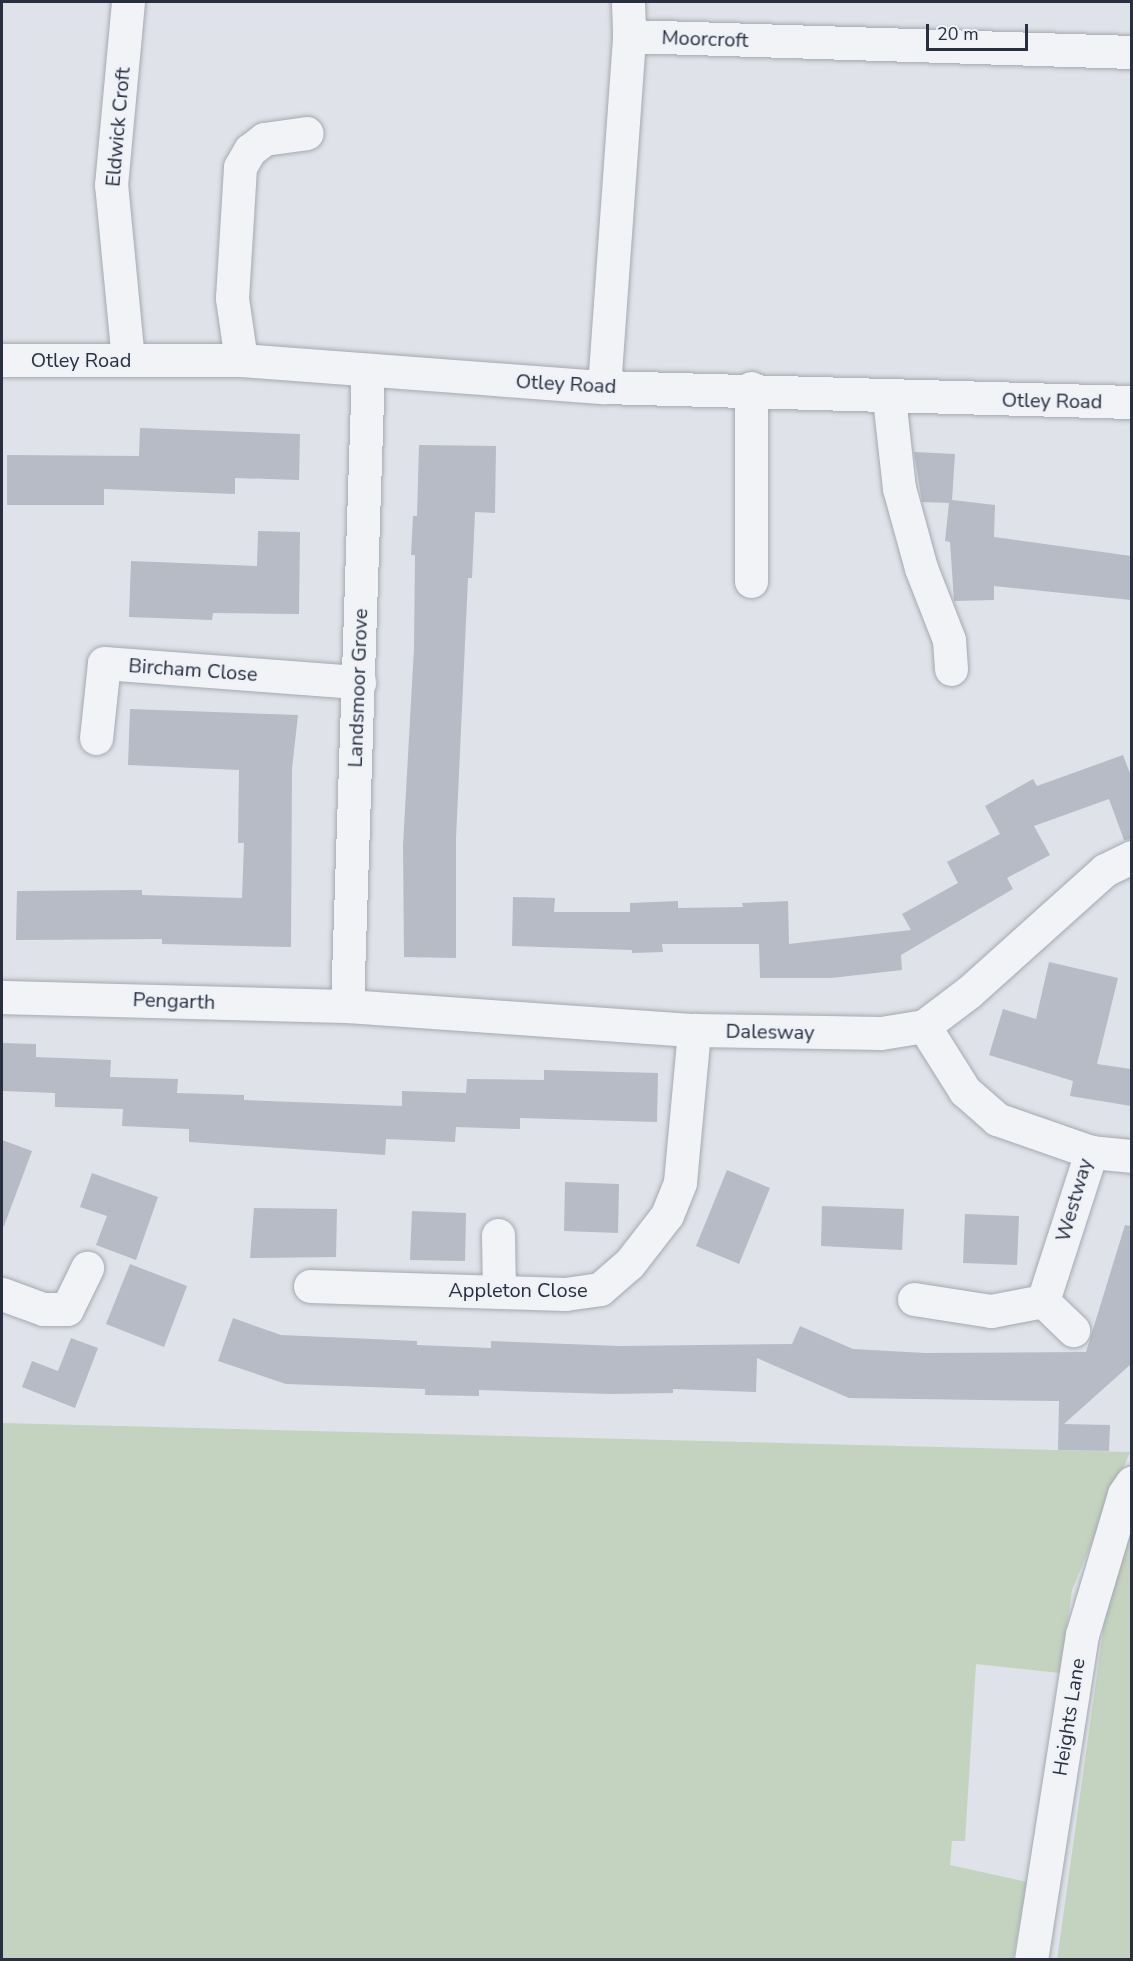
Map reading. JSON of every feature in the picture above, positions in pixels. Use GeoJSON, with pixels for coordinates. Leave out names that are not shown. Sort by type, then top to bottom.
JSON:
{"type":"FeatureCollection","features":[{"type":"Feature","properties":{"kind":"street","name":"Eldwick Croft"},"geometry":{"type":"LineString","coordinates":[[128,2],[111,185],[128,360]]}},
{"type":"Feature","properties":{"kind":"street"},"geometry":{"type":"LineString","coordinates":[[604,387],[629,36],[628,2]]}},
{"type":"Feature","properties":{"kind":"street","name":"Moorcroft"},"geometry":{"type":"LineString","coordinates":[[629,36],[1131,52]]}},
{"type":"Feature","properties":{"kind":"street"},"geometry":{"type":"LineString","coordinates":[[241,360],[232,298],[240,167],[250,150],[264,139],[307,133]]}},
{"type":"Feature","properties":{"kind":"street","name":"Otley Road"},"geometry":{"type":"LineString","coordinates":[[2,360],[241,360],[604,387],[752,388],[889,398],[1131,402]]}},
{"type":"Feature","properties":{"kind":"street","name":"Landsmoor Grove"},"geometry":{"type":"LineString","coordinates":[[347,1006],[368,370]]}},
{"type":"Feature","properties":{"kind":"street"},"geometry":{"type":"LineString","coordinates":[[751,581],[752,388]]}},
{"type":"Feature","properties":{"kind":"street"},"geometry":{"type":"LineString","coordinates":[[889,398],[899,488],[921,568],[949,640],[951,669]]}},
{"type":"Feature","properties":{"kind":"street","name":"Bircham Close"},"geometry":{"type":"LineString","coordinates":[[96,738],[104,663],[359,682]]}},
{"type":"Feature","properties":{"kind":"street","name":"Dalesway"},"geometry":{"type":"LineString","coordinates":[[347,1006],[694,1030],[881,1033],[924,1026],[969,992],[1105,870],[1131,857]]}},
{"type":"Feature","properties":{"kind":"street","name":"Pengarth"},"geometry":{"type":"LineString","coordinates":[[2,997],[347,1006]]}},
{"type":"Feature","properties":{"kind":"street","name":"Westway"},"geometry":{"type":"LineString","coordinates":[[924,1026],[965,1091],[997,1119],[1091,1152],[1043,1301]]}},
{"type":"Feature","properties":{"kind":"street","name":"Appleton Close"},"geometry":{"type":"LineString","coordinates":[[310,1286],[565,1294],[600,1289],[629,1264],[667,1215],[680,1182],[694,1030]]}},
{"type":"Feature","properties":{"kind":"street"},"geometry":{"type":"LineString","coordinates":[[1091,1152],[1131,1156]]}},
{"type":"Feature","properties":{"kind":"street"},"geometry":{"type":"LineString","coordinates":[[498,1235],[499,1292]]}},
{"type":"Feature","properties":{"kind":"street"},"geometry":{"type":"LineString","coordinates":[[2,1294],[43,1309],[67,1309],[87,1268]]}},
{"type":"Feature","properties":{"kind":"street"},"geometry":{"type":"LineString","coordinates":[[914,1299],[991,1311],[1043,1301],[1073,1330]]}},
{"type":"Feature","properties":{"kind":"street","name":"Heights Lane"},"geometry":{"type":"LineString","coordinates":[[1031,1959],[1082,1635],[1124,1494],[1131,1482]]}},
{"type":"Feature","properties":{"kind":"green space"},"geometry":{"type":"Polygon","coordinates":[[[2,1423],[1130,1452],[1072,1590],[1060,1673],[976,1664],[965,1841],[952,1841],[950,1865],[1027,1882],[1013,1959],[2,1959],[2,1423]]]}},
{"type":"Feature","properties":{"kind":"green space"},"geometry":{"type":"Polygon","coordinates":[[[1131,1533],[1131,1959],[1057,1960],[1109,1588],[1131,1533]]]}},
{"type":"Feature","properties":{"kind":"building"},"geometry":{"type":"Polygon","coordinates":[[[140,428],[300,434],[299,480],[235,478],[235,494],[104,489],[104,505],[7,505],[7,455],[139,456],[140,428]]]}},
{"type":"Feature","properties":{"kind":"building"},"geometry":{"type":"Polygon","coordinates":[[[419,445],[496,446],[495,513],[475,512],[472,578],[468,578],[456,839],[456,958],[404,957],[403,845],[414,648],[415,555],[411,555],[413,516],[417,516],[419,445]]]}},
{"type":"Feature","properties":{"kind":"building"},"geometry":{"type":"Polygon","coordinates":[[[914,452],[955,454],[952,500],[995,505],[994,537],[1131,556],[1131,600],[994,586],[994,600],[954,601],[950,542],[945,541],[949,503],[922,502],[914,452]]]}},
{"type":"Feature","properties":{"kind":"building"},"geometry":{"type":"Polygon","coordinates":[[[258,531],[300,532],[299,614],[213,613],[212,620],[129,617],[131,561],[257,566],[258,531]]]}},
{"type":"Feature","properties":{"kind":"building"},"geometry":{"type":"Polygon","coordinates":[[[130,709],[298,715],[292,769],[291,947],[162,944],[162,939],[16,940],[17,891],[142,890],[142,895],[242,898],[244,843],[238,843],[239,770],[128,765],[130,709]]]}},
{"type":"Feature","properties":{"kind":"building"},"geometry":{"type":"Polygon","coordinates":[[[1123,755],[1131,776],[1131,839],[1124,840],[1109,799],[1034,826],[1050,855],[1007,878],[1013,889],[901,955],[902,970],[831,978],[760,978],[759,944],[662,944],[663,952],[632,953],[632,950],[512,946],[513,897],[555,898],[554,912],[630,912],[630,903],[678,901],[678,908],[743,907],[742,903],[788,901],[789,944],[911,930],[902,914],[958,883],[947,862],[1000,834],[985,806],[1033,779],[1037,786],[1123,755]]]}},
{"type":"Feature","properties":{"kind":"building"},"geometry":{"type":"Polygon","coordinates":[[[1049,962],[1118,978],[1097,1064],[1131,1069],[1131,1106],[1070,1096],[1073,1081],[989,1055],[1003,1009],[1036,1019],[1049,962]]]}},
{"type":"Feature","properties":{"kind":"building"},"geometry":{"type":"Polygon","coordinates":[[[2,1043],[36,1044],[36,1057],[111,1060],[110,1077],[178,1079],[177,1093],[244,1095],[244,1100],[402,1106],[402,1091],[466,1093],[467,1079],[544,1080],[544,1070],[658,1073],[657,1122],[520,1118],[520,1129],[456,1127],[455,1142],[386,1139],[385,1155],[189,1142],[189,1129],[122,1126],[123,1109],[55,1107],[55,1093],[2,1091],[2,1043]]]}},
{"type":"Feature","properties":{"kind":"building"},"geometry":{"type":"Polygon","coordinates":[[[2,1140],[32,1151],[4,1226],[2,1226],[2,1140]]]}},
{"type":"Feature","properties":{"kind":"building"},"geometry":{"type":"Polygon","coordinates":[[[727,1170],[770,1188],[739,1264],[696,1246],[727,1170]]]}},
{"type":"Feature","properties":{"kind":"building"},"geometry":{"type":"Polygon","coordinates":[[[92,1173],[158,1197],[136,1260],[96,1245],[107,1216],[80,1207],[92,1173]]]}},
{"type":"Feature","properties":{"kind":"building"},"geometry":{"type":"Polygon","coordinates":[[[565,1182],[619,1184],[618,1233],[564,1231],[565,1182]]]}},
{"type":"Feature","properties":{"kind":"building"},"geometry":{"type":"Polygon","coordinates":[[[822,1206],[904,1209],[902,1250],[821,1246],[822,1206]]]}},
{"type":"Feature","properties":{"kind":"building"},"geometry":{"type":"Polygon","coordinates":[[[254,1208],[337,1209],[336,1257],[250,1258],[254,1208]]]}},
{"type":"Feature","properties":{"kind":"building"},"geometry":{"type":"Polygon","coordinates":[[[412,1211],[466,1213],[465,1261],[410,1260],[412,1211]]]}},
{"type":"Feature","properties":{"kind":"building"},"geometry":{"type":"Polygon","coordinates":[[[965,1214],[1019,1216],[1017,1265],[963,1263],[965,1214]]]}},
{"type":"Feature","properties":{"kind":"building"},"geometry":{"type":"Polygon","coordinates":[[[1125,1225],[1131,1226],[1131,1364],[1064,1424],[1110,1425],[1109,1451],[1058,1450],[1059,1401],[849,1398],[757,1358],[756,1392],[673,1389],[673,1393],[611,1394],[479,1390],[479,1396],[425,1395],[425,1389],[286,1384],[218,1361],[233,1318],[281,1335],[417,1341],[417,1345],[491,1348],[491,1341],[620,1346],[792,1344],[800,1326],[853,1349],[925,1353],[1086,1352],[1125,1225]]]}},
{"type":"Feature","properties":{"kind":"building"},"geometry":{"type":"Polygon","coordinates":[[[130,1264],[187,1286],[164,1347],[106,1324],[130,1264]]]}},
{"type":"Feature","properties":{"kind":"building"},"geometry":{"type":"Polygon","coordinates":[[[71,1338],[98,1348],[75,1408],[22,1387],[32,1361],[58,1371],[71,1338]]]}}]}
